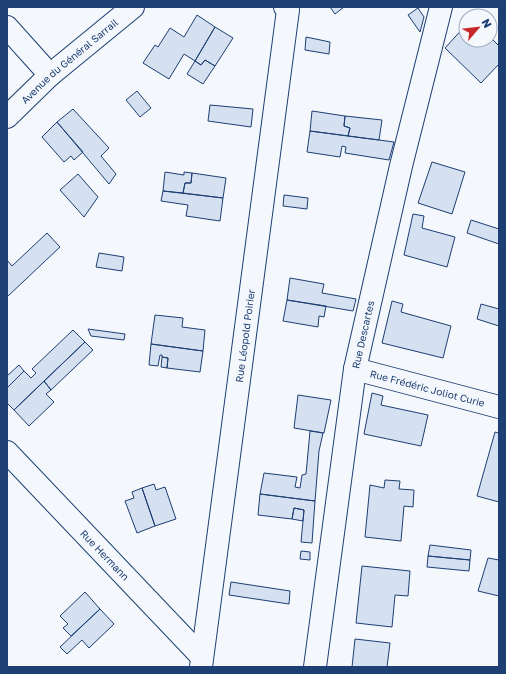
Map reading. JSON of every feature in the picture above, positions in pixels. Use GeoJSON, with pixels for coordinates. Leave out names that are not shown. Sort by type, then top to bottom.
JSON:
{"type":"FeatureCollection","features":[{"type":"Feature","properties":{"kind":"street","name":"Avenue du Général Sarrail"},"geometry":{"type":"LineString","coordinates":[[7,117],[50,75],[133,7]]}},
{"type":"Feature","properties":{"kind":"street","name":"Rue Léopold Poirier"},"geometry":{"type":"LineString","coordinates":[[202,662],[288,10],[284,7]]}},
{"type":"Feature","properties":{"kind":"street","name":"Rue Descartes"},"geometry":{"type":"LineString","coordinates":[[315,667],[355,369],[401,166],[441,7]]}},
{"type":"Feature","properties":{"kind":"street"},"geometry":{"type":"LineString","coordinates":[[7,27],[50,75]]}},
{"type":"Feature","properties":{"kind":"street","name":"Rue Frédéric Joliot Curie"},"geometry":{"type":"LineString","coordinates":[[355,369],[499,407]]}},
{"type":"Feature","properties":{"kind":"street","name":"Rue Hermann"},"geometry":{"type":"LineString","coordinates":[[7,452],[202,662]]}},
{"type":"Feature","properties":{"kind":"building"},"geometry":{"type":"Polygon","coordinates":[[[330,7],[344,7],[335,14],[330,7]]]}},
{"type":"Feature","properties":{"kind":"building"},"geometry":{"type":"Polygon","coordinates":[[[418,8],[424,17],[420,32],[408,15],[418,8]]]}},
{"type":"Feature","properties":{"kind":"building"},"geometry":{"type":"Polygon","coordinates":[[[197,15],[215,27],[195,61],[184,54],[169,79],[143,63],[155,45],[158,47],[170,28],[184,37],[197,15]]]}},
{"type":"Feature","properties":{"kind":"building"},"geometry":{"type":"Polygon","coordinates":[[[215,27],[233,38],[215,66],[205,60],[201,65],[195,61],[215,27]]]}},
{"type":"Feature","properties":{"kind":"building"},"geometry":{"type":"Polygon","coordinates":[[[458,34],[458,48],[498,48],[498,45],[499,64],[481,83],[445,48],[458,34]]]}},
{"type":"Feature","properties":{"kind":"building"},"geometry":{"type":"Polygon","coordinates":[[[306,37],[330,42],[329,54],[305,50],[306,37]]]}},
{"type":"Feature","properties":{"kind":"building"},"geometry":{"type":"Polygon","coordinates":[[[205,60],[215,66],[203,84],[187,74],[195,61],[201,65],[205,60]]]}},
{"type":"Feature","properties":{"kind":"building"},"geometry":{"type":"Polygon","coordinates":[[[137,91],[151,108],[140,117],[126,100],[137,91]]]}},
{"type":"Feature","properties":{"kind":"building"},"geometry":{"type":"Polygon","coordinates":[[[210,105],[253,109],[251,127],[208,121],[210,105]]]}},
{"type":"Feature","properties":{"kind":"building"},"geometry":{"type":"Polygon","coordinates":[[[73,109],[109,148],[101,156],[116,174],[109,184],[57,122],[73,109]]]}},
{"type":"Feature","properties":{"kind":"building"},"geometry":{"type":"Polygon","coordinates":[[[312,111],[345,116],[344,126],[350,128],[348,136],[310,131],[312,111]]]}},
{"type":"Feature","properties":{"kind":"building"},"geometry":{"type":"Polygon","coordinates":[[[345,116],[382,120],[379,140],[348,136],[350,128],[344,126],[345,116]]]}},
{"type":"Feature","properties":{"kind":"building"},"geometry":{"type":"Polygon","coordinates":[[[57,122],[83,152],[74,160],[71,156],[64,162],[42,137],[57,122]]]}},
{"type":"Feature","properties":{"kind":"building"},"geometry":{"type":"Polygon","coordinates":[[[310,131],[394,142],[389,160],[345,153],[346,147],[342,146],[340,157],[307,152],[310,131]]]}},
{"type":"Feature","properties":{"kind":"building"},"geometry":{"type":"Polygon","coordinates":[[[432,162],[465,172],[452,214],[418,203],[432,162]]]}},
{"type":"Feature","properties":{"kind":"building"},"geometry":{"type":"Polygon","coordinates":[[[165,172],[184,175],[184,172],[192,173],[191,183],[185,183],[183,193],[163,191],[165,172]]]}},
{"type":"Feature","properties":{"kind":"building"},"geometry":{"type":"Polygon","coordinates":[[[192,173],[226,178],[223,198],[183,193],[185,183],[191,183],[192,173]]]}},
{"type":"Feature","properties":{"kind":"building"},"geometry":{"type":"Polygon","coordinates":[[[78,174],[98,197],[84,217],[60,190],[78,174]]]}},
{"type":"Feature","properties":{"kind":"building"},"geometry":{"type":"Polygon","coordinates":[[[163,191],[223,198],[220,221],[186,216],[188,205],[161,201],[163,191]]]}},
{"type":"Feature","properties":{"kind":"building"},"geometry":{"type":"Polygon","coordinates":[[[284,195],[308,198],[307,209],[283,206],[284,195]]]}},
{"type":"Feature","properties":{"kind":"building"},"geometry":{"type":"Polygon","coordinates":[[[413,214],[424,216],[422,228],[455,237],[447,267],[404,255],[413,214]]]}},
{"type":"Feature","properties":{"kind":"building"},"geometry":{"type":"Polygon","coordinates":[[[471,220],[499,229],[499,244],[467,233],[471,220]]]}},
{"type":"Feature","properties":{"kind":"building"},"geometry":{"type":"Polygon","coordinates":[[[47,233],[60,247],[7,297],[7,260],[12,266],[47,233]]]}},
{"type":"Feature","properties":{"kind":"building"},"geometry":{"type":"Polygon","coordinates":[[[99,253],[124,257],[122,271],[96,267],[99,253]]]}},
{"type":"Feature","properties":{"kind":"building"},"geometry":{"type":"Polygon","coordinates":[[[290,278],[324,284],[322,293],[356,299],[353,311],[287,300],[290,278]]]}},
{"type":"Feature","properties":{"kind":"building"},"geometry":{"type":"Polygon","coordinates":[[[287,300],[326,306],[324,317],[319,316],[318,327],[283,321],[287,300]]]}},
{"type":"Feature","properties":{"kind":"building"},"geometry":{"type":"Polygon","coordinates":[[[392,301],[403,304],[401,312],[451,326],[443,358],[382,343],[392,301]]]}},
{"type":"Feature","properties":{"kind":"building"},"geometry":{"type":"Polygon","coordinates":[[[481,304],[499,309],[499,326],[477,319],[481,304]]]}},
{"type":"Feature","properties":{"kind":"building"},"geometry":{"type":"Polygon","coordinates":[[[155,315],[183,318],[182,327],[205,330],[203,351],[151,344],[155,315]]]}},
{"type":"Feature","properties":{"kind":"building"},"geometry":{"type":"Polygon","coordinates":[[[88,329],[125,334],[124,340],[91,336],[88,329]]]}},
{"type":"Feature","properties":{"kind":"building"},"geometry":{"type":"Polygon","coordinates":[[[73,330],[85,342],[14,410],[7,403],[7,388],[24,371],[31,378],[36,373],[32,369],[73,330]]]}},
{"type":"Feature","properties":{"kind":"building"},"geometry":{"type":"Polygon","coordinates":[[[85,342],[93,350],[51,390],[44,381],[85,342]]]}},
{"type":"Feature","properties":{"kind":"building"},"geometry":{"type":"Polygon","coordinates":[[[151,344],[203,351],[200,372],[167,368],[168,358],[162,357],[162,355],[160,355],[158,366],[149,365],[151,344]]]}},
{"type":"Feature","properties":{"kind":"building"},"geometry":{"type":"Polygon","coordinates":[[[162,357],[168,358],[167,368],[161,367],[162,357]]]}},
{"type":"Feature","properties":{"kind":"building"},"geometry":{"type":"Polygon","coordinates":[[[19,365],[24,371],[7,388],[7,376],[19,365]]]}},
{"type":"Feature","properties":{"kind":"building"},"geometry":{"type":"Polygon","coordinates":[[[44,381],[51,390],[46,394],[54,402],[29,426],[14,410],[44,381]]]}},
{"type":"Feature","properties":{"kind":"building"},"geometry":{"type":"Polygon","coordinates":[[[372,393],[383,396],[381,405],[428,415],[421,446],[364,434],[372,393]]]}},
{"type":"Feature","properties":{"kind":"building"},"geometry":{"type":"Polygon","coordinates":[[[298,395],[331,400],[324,433],[294,428],[298,395]]]}},
{"type":"Feature","properties":{"kind":"building"},"geometry":{"type":"Polygon","coordinates":[[[310,431],[323,433],[319,451],[315,501],[260,494],[264,473],[297,477],[295,487],[300,488],[302,475],[306,474],[310,431]]]}},
{"type":"Feature","properties":{"kind":"building"},"geometry":{"type":"Polygon","coordinates":[[[495,432],[499,433],[499,502],[477,496],[495,432]]]}},
{"type":"Feature","properties":{"kind":"building"},"geometry":{"type":"Polygon","coordinates":[[[385,480],[400,481],[399,489],[414,490],[413,507],[404,506],[401,541],[365,537],[370,485],[384,488],[385,480]]]}},
{"type":"Feature","properties":{"kind":"building"},"geometry":{"type":"Polygon","coordinates":[[[154,484],[156,490],[165,487],[176,519],[155,526],[142,488],[154,484]]]}},
{"type":"Feature","properties":{"kind":"building"},"geometry":{"type":"Polygon","coordinates":[[[142,488],[155,526],[137,533],[125,501],[134,498],[132,492],[142,488]]]}},
{"type":"Feature","properties":{"kind":"building"},"geometry":{"type":"Polygon","coordinates":[[[260,494],[315,501],[312,543],[301,542],[304,510],[294,508],[292,519],[258,515],[260,494]]]}},
{"type":"Feature","properties":{"kind":"building"},"geometry":{"type":"Polygon","coordinates":[[[294,508],[304,510],[303,521],[292,519],[294,508]]]}},
{"type":"Feature","properties":{"kind":"building"},"geometry":{"type":"Polygon","coordinates":[[[430,545],[471,550],[470,560],[428,556],[430,545]]]}},
{"type":"Feature","properties":{"kind":"building"},"geometry":{"type":"Polygon","coordinates":[[[301,551],[310,552],[310,560],[300,559],[301,551]]]}},
{"type":"Feature","properties":{"kind":"building"},"geometry":{"type":"Polygon","coordinates":[[[428,556],[470,560],[469,571],[427,567],[428,556]]]}},
{"type":"Feature","properties":{"kind":"building"},"geometry":{"type":"Polygon","coordinates":[[[488,558],[499,560],[499,596],[478,591],[488,558]]]}},
{"type":"Feature","properties":{"kind":"building"},"geometry":{"type":"Polygon","coordinates":[[[362,566],[410,571],[408,596],[395,595],[392,627],[356,623],[362,566]]]}},
{"type":"Feature","properties":{"kind":"building"},"geometry":{"type":"Polygon","coordinates":[[[231,582],[290,591],[289,604],[229,595],[231,582]]]}},
{"type":"Feature","properties":{"kind":"building"},"geometry":{"type":"Polygon","coordinates":[[[85,592],[100,609],[71,636],[63,628],[68,624],[60,616],[85,592]]]}},
{"type":"Feature","properties":{"kind":"building"},"geometry":{"type":"Polygon","coordinates":[[[100,609],[114,624],[89,648],[82,640],[67,654],[60,647],[100,609]]]}},
{"type":"Feature","properties":{"kind":"building"},"geometry":{"type":"Polygon","coordinates":[[[355,639],[390,643],[387,667],[352,667],[355,639]]]}}]}
